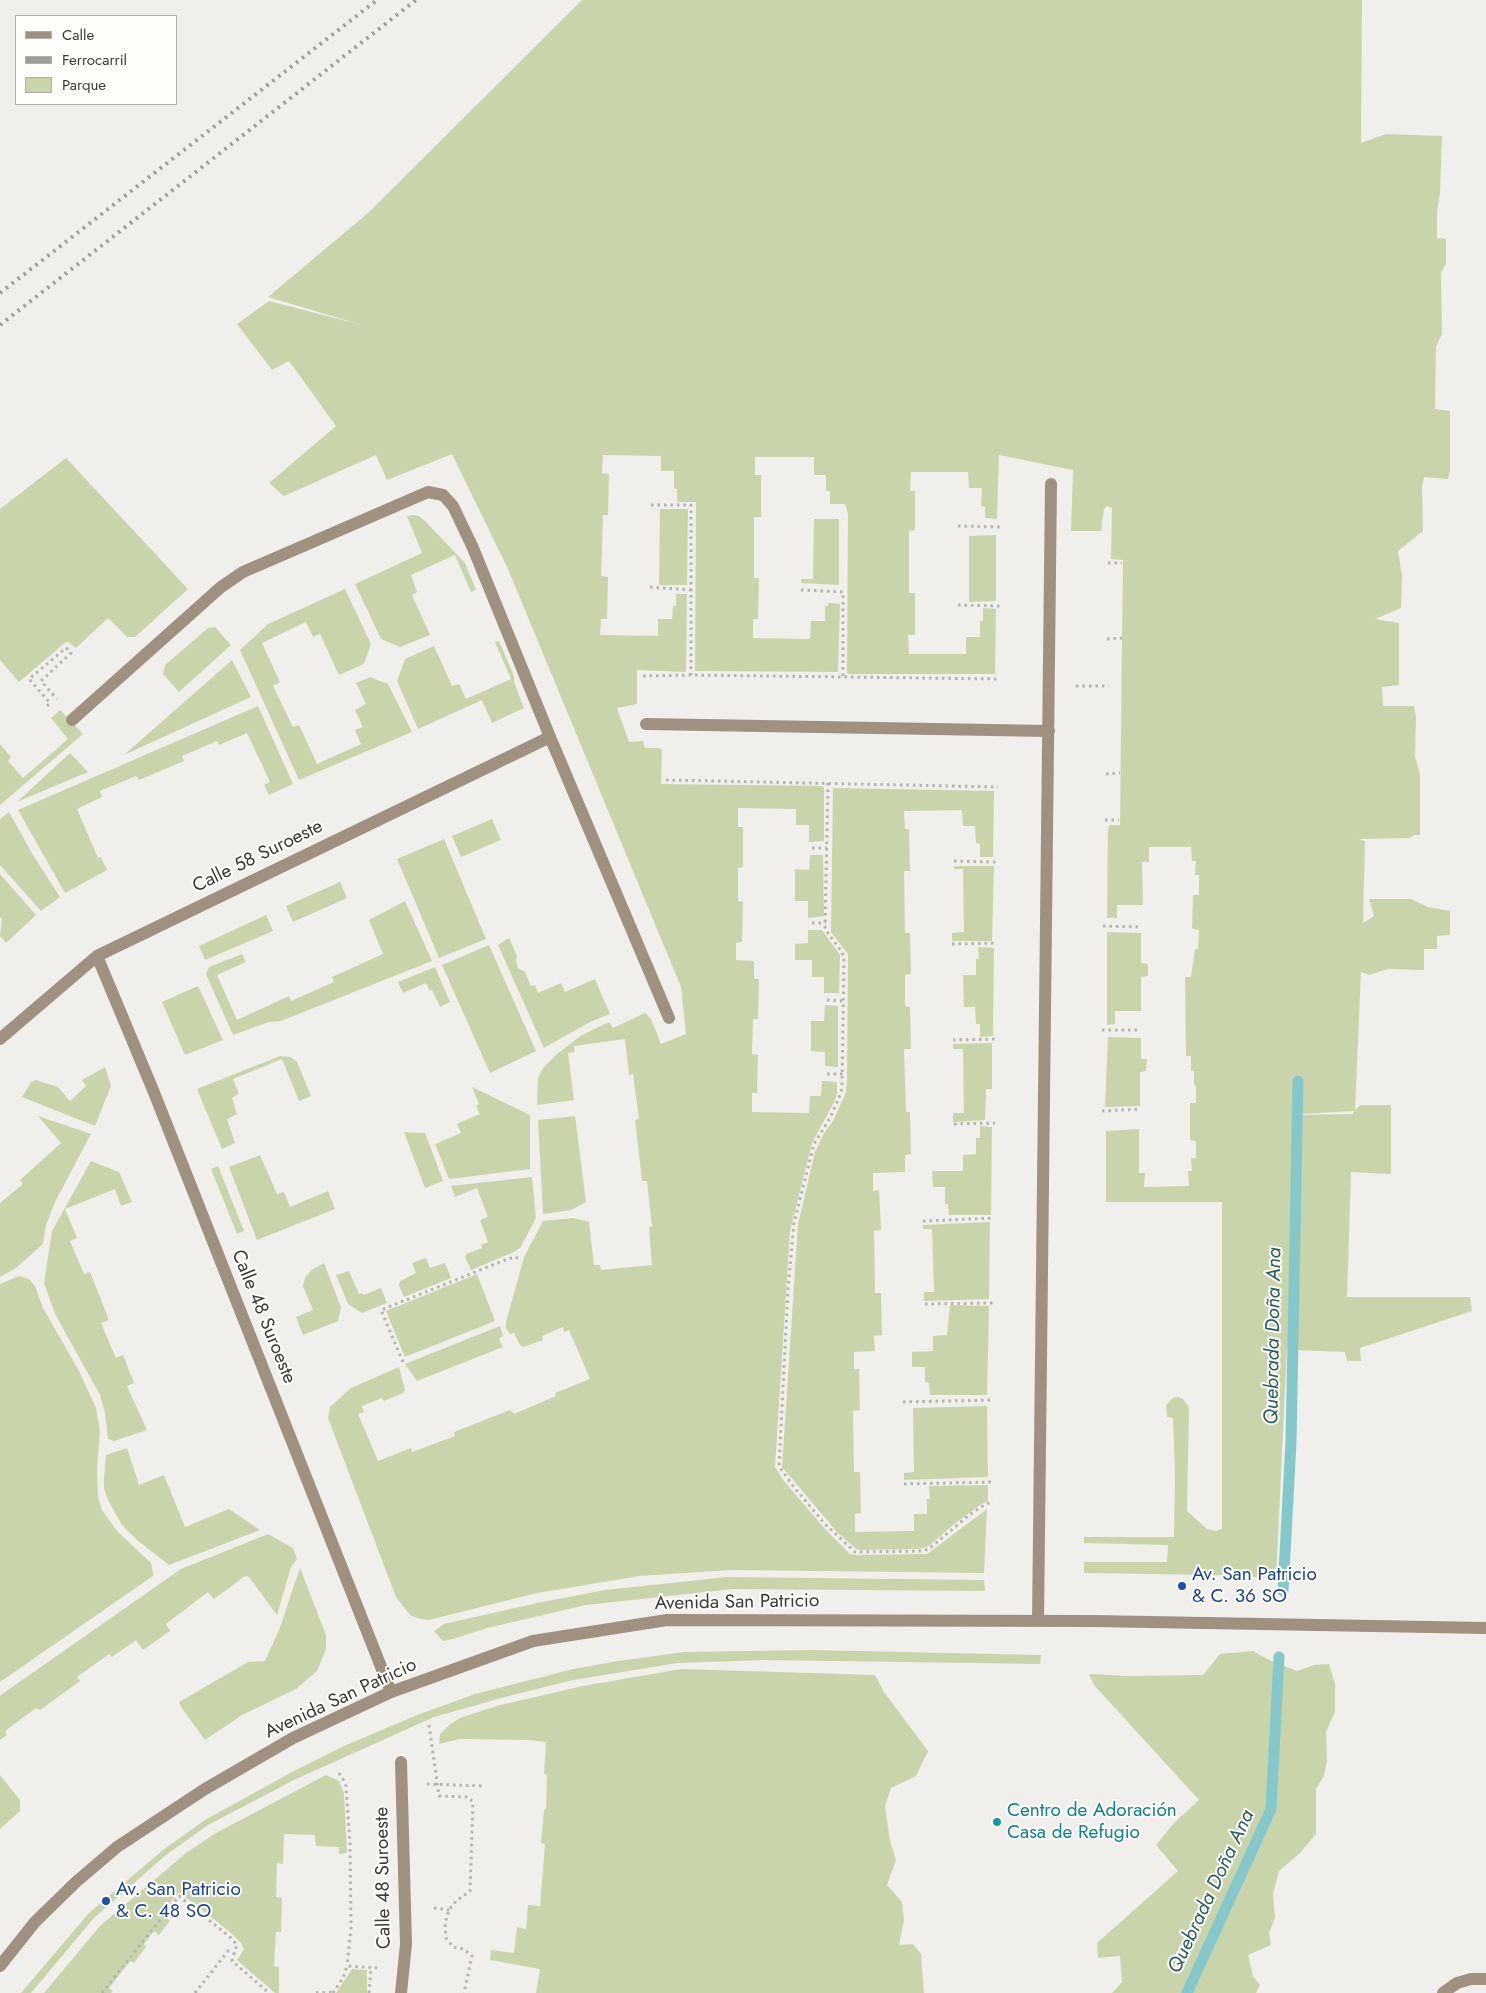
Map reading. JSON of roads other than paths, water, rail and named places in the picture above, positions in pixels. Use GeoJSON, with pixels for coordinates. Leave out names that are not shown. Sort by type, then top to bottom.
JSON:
{"type":"FeatureCollection","features":[{"type":"Feature","properties":{"kind":"street"},"geometry":{"type":"LineString","coordinates":[[1038,1620],[1051,484]]}},
{"type":"Feature","properties":{"kind":"street"},"geometry":{"type":"LineString","coordinates":[[74,718],[221,587],[243,572],[428,492],[443,495],[453,506],[473,548],[550,737],[669,1018]]}},
{"type":"Feature","properties":{"kind":"street"},"geometry":{"type":"LineString","coordinates":[[646,724],[1049,731]]}},
{"type":"Feature","properties":{"kind":"street","name":"Calle 58 Suroeste"},"geometry":{"type":"LineString","coordinates":[[0,1039],[97,956],[550,737]]}},
{"type":"Feature","properties":{"kind":"street","name":"Calle 48 Suroeste"},"geometry":{"type":"LineString","coordinates":[[97,956],[153,1090],[392,1692]]}},
{"type":"Feature","properties":{"kind":"street","name":"Avenida San Patricio"},"geometry":{"type":"LineString","coordinates":[[0,1966],[36,1922],[76,1882],[117,1847],[205,1789],[293,1738],[392,1692],[533,1641],[667,1620],[1038,1620],[1486,1628]]}},
{"type":"Feature","properties":{"kind":"street","name":"Calle 48 Suroeste"},"geometry":{"type":"LineString","coordinates":[[400,1762],[406,1944],[401,1993]]}},
{"type":"Feature","properties":{"kind":"street"},"geometry":{"type":"LineString","coordinates":[[1443,1993],[1457,1983],[1471,1979],[1486,1979]]}},
{"type":"Feature","properties":{"kind":"waterway","name":"Quebrada Doña Ana"},"geometry":{"type":"LineString","coordinates":[[1283,1591],[1291,1442],[1298,1081]]}},
{"type":"Feature","properties":{"kind":"waterway","name":"Quebrada Doña Ana"},"geometry":{"type":"LineString","coordinates":[[1187,1993],[1271,1809],[1279,1657]]}},
{"type":"Feature","properties":{"kind":"railway"},"geometry":{"type":"LineString","coordinates":[[0,293],[377,0]]}},
{"type":"Feature","properties":{"kind":"railway"},"geometry":{"type":"LineString","coordinates":[[0,325],[416,0]]}},
{"type":"Feature","properties":{"kind":"place","name":"Av. San Patricio & C. 36 SO"},"geometry":{"type":"Point","coordinates":[1182,1586]}},
{"type":"Feature","properties":{"kind":"place","name":"Centro de Adoración Casa de Refugio"},"geometry":{"type":"Point","coordinates":[997,1822]}},
{"type":"Feature","properties":{"kind":"place","name":"Av. San Patricio & C. 48 SO"},"geometry":{"type":"Point","coordinates":[106,1901]}}]}
